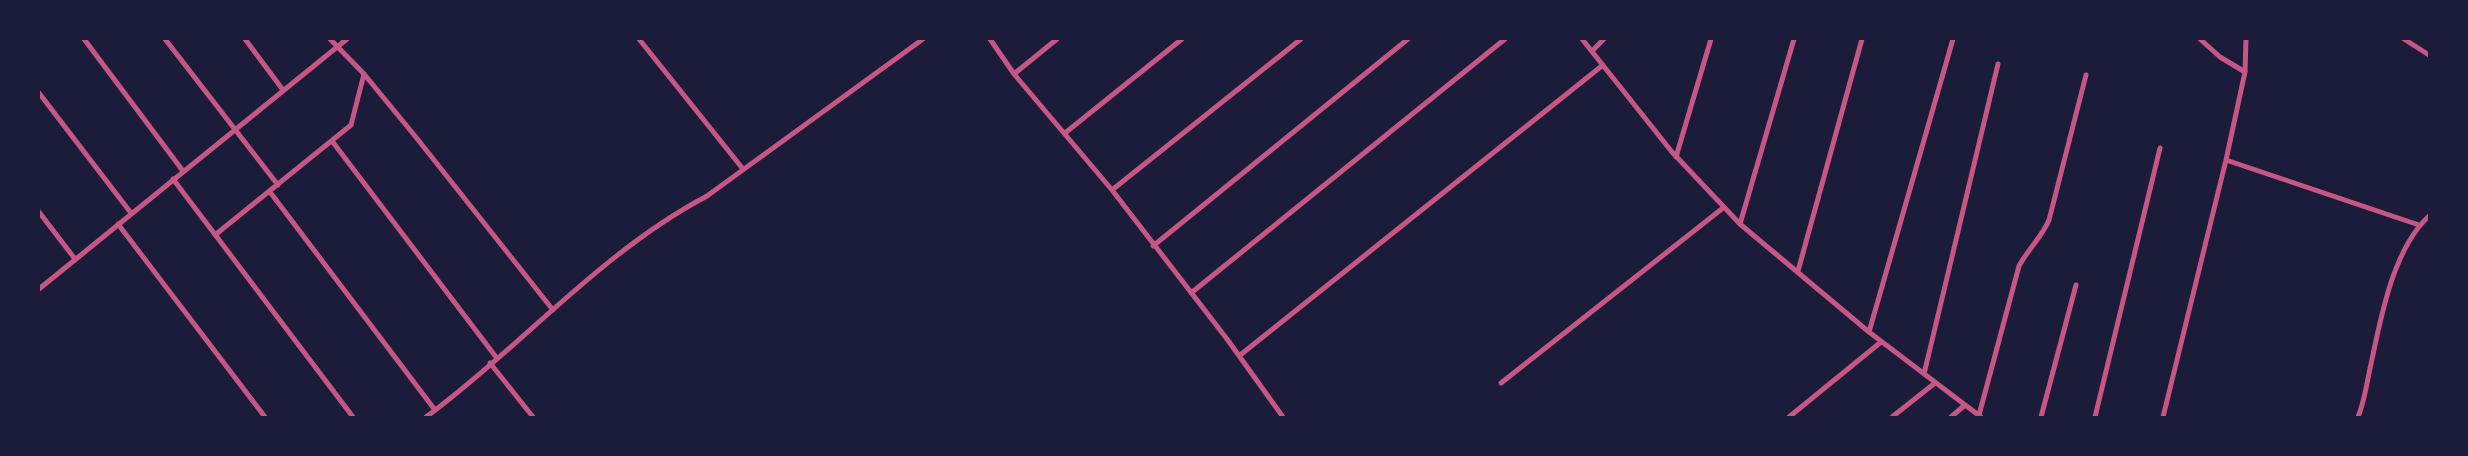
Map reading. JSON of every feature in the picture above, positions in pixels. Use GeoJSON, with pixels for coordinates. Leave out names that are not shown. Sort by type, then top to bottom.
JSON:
{"type":"FeatureCollection","features":[{"type":"Feature","properties":{"kind":"street"},"geometry":{"type":"LineString","coordinates":[[84,39],[183,171]]}},
{"type":"Feature","properties":{"kind":"street"},"geometry":{"type":"LineString","coordinates":[[165,39],[278,185]]}},
{"type":"Feature","properties":{"kind":"street"},"geometry":{"type":"LineString","coordinates":[[245,39],[283,90]]}},
{"type":"Feature","properties":{"kind":"street"},"geometry":{"type":"LineString","coordinates":[[330,39],[336,48],[364,74],[553,310]]}},
{"type":"Feature","properties":{"kind":"street"},"geometry":{"type":"LineString","coordinates":[[39,289],[233,129],[347,39]]}},
{"type":"Feature","properties":{"kind":"street"},"geometry":{"type":"LineString","coordinates":[[639,39],[743,169]]}},
{"type":"Feature","properties":{"kind":"street"},"geometry":{"type":"LineString","coordinates":[[909,39],[914,45]]}},
{"type":"Feature","properties":{"kind":"street"},"geometry":{"type":"LineString","coordinates":[[426,417],[635,242],[675,213],[707,196],[923,39]]}},
{"type":"Feature","properties":{"kind":"street"},"geometry":{"type":"LineString","coordinates":[[990,39],[1014,74],[1113,190],[1153,246],[1239,356],[1282,417]]}},
{"type":"Feature","properties":{"kind":"street"},"geometry":{"type":"LineString","coordinates":[[1014,74],[1057,39]]}},
{"type":"Feature","properties":{"kind":"street"},"geometry":{"type":"LineString","coordinates":[[1065,133],[1182,39]]}},
{"type":"Feature","properties":{"kind":"street"},"geometry":{"type":"LineString","coordinates":[[1113,190],[1301,39]]}},
{"type":"Feature","properties":{"kind":"street"},"geometry":{"type":"LineString","coordinates":[[1153,246],[1408,39]]}},
{"type":"Feature","properties":{"kind":"street"},"geometry":{"type":"LineString","coordinates":[[1191,293],[1505,39]]}},
{"type":"Feature","properties":{"kind":"street"},"geometry":{"type":"LineString","coordinates":[[1582,39],[1676,157],[1723,208],[1881,342],[1980,416],[2019,267],[2031,244],[2045,231],[2049,220],[2086,75]]}},
{"type":"Feature","properties":{"kind":"street"},"geometry":{"type":"LineString","coordinates":[[1592,51],[1604,39]]}},
{"type":"Feature","properties":{"kind":"street"},"geometry":{"type":"LineString","coordinates":[[1676,157],[1711,39]]}},
{"type":"Feature","properties":{"kind":"street"},"geometry":{"type":"LineString","coordinates":[[1740,224],[1794,39]]}},
{"type":"Feature","properties":{"kind":"street"},"geometry":{"type":"LineString","coordinates":[[1798,271],[1862,39]]}},
{"type":"Feature","properties":{"kind":"street"},"geometry":{"type":"LineString","coordinates":[[1869,332],[1953,39]]}},
{"type":"Feature","properties":{"kind":"street"},"geometry":{"type":"LineString","coordinates":[[2200,39],[2220,57],[2245,72]]}},
{"type":"Feature","properties":{"kind":"street"},"geometry":{"type":"LineString","coordinates":[[2163,417],[2226,160],[2245,72],[2246,39]]}},
{"type":"Feature","properties":{"kind":"street"},"geometry":{"type":"LineString","coordinates":[[2404,39],[2427,54],[2429,46]]}},
{"type":"Feature","properties":{"kind":"street"},"geometry":{"type":"LineString","coordinates":[[1924,374],[1998,64]]}},
{"type":"Feature","properties":{"kind":"street"},"geometry":{"type":"LineString","coordinates":[[1239,356],[1603,65]]}},
{"type":"Feature","properties":{"kind":"street"},"geometry":{"type":"LineString","coordinates":[[215,235],[351,125],[364,74]]}},
{"type":"Feature","properties":{"kind":"street"},"geometry":{"type":"LineString","coordinates":[[39,93],[131,213]]}},
{"type":"Feature","properties":{"kind":"street"},"geometry":{"type":"LineString","coordinates":[[332,141],[496,357]]}},
{"type":"Feature","properties":{"kind":"street"},"geometry":{"type":"LineString","coordinates":[[2095,417],[2160,147]]}},
{"type":"Feature","properties":{"kind":"street"},"geometry":{"type":"LineString","coordinates":[[2226,160],[2419,225]]}},
{"type":"Feature","properties":{"kind":"street"},"geometry":{"type":"LineString","coordinates":[[173,179],[353,417]]}},
{"type":"Feature","properties":{"kind":"street"},"geometry":{"type":"LineString","coordinates":[[270,192],[435,410]]}},
{"type":"Feature","properties":{"kind":"street"},"geometry":{"type":"LineString","coordinates":[[1501,383],[1723,208]]}},
{"type":"Feature","properties":{"kind":"street"},"geometry":{"type":"LineString","coordinates":[[39,212],[75,260]]}},
{"type":"Feature","properties":{"kind":"street"},"geometry":{"type":"LineString","coordinates":[[2358,417],[2387,299],[2407,244],[2419,225],[2429,216]]}},
{"type":"Feature","properties":{"kind":"street"},"geometry":{"type":"LineString","coordinates":[[118,224],[266,417]]}},
{"type":"Feature","properties":{"kind":"street"},"geometry":{"type":"LineString","coordinates":[[2041,417],[2076,285]]}},
{"type":"Feature","properties":{"kind":"street"},"geometry":{"type":"LineString","coordinates":[[1789,417],[1881,342]]}},
{"type":"Feature","properties":{"kind":"street"},"geometry":{"type":"LineString","coordinates":[[490,363],[533,417]]}},
{"type":"Feature","properties":{"kind":"street"},"geometry":{"type":"LineString","coordinates":[[1892,417],[1935,383]]}},
{"type":"Feature","properties":{"kind":"street"},"geometry":{"type":"LineString","coordinates":[[1951,417],[1965,405]]}}]}
